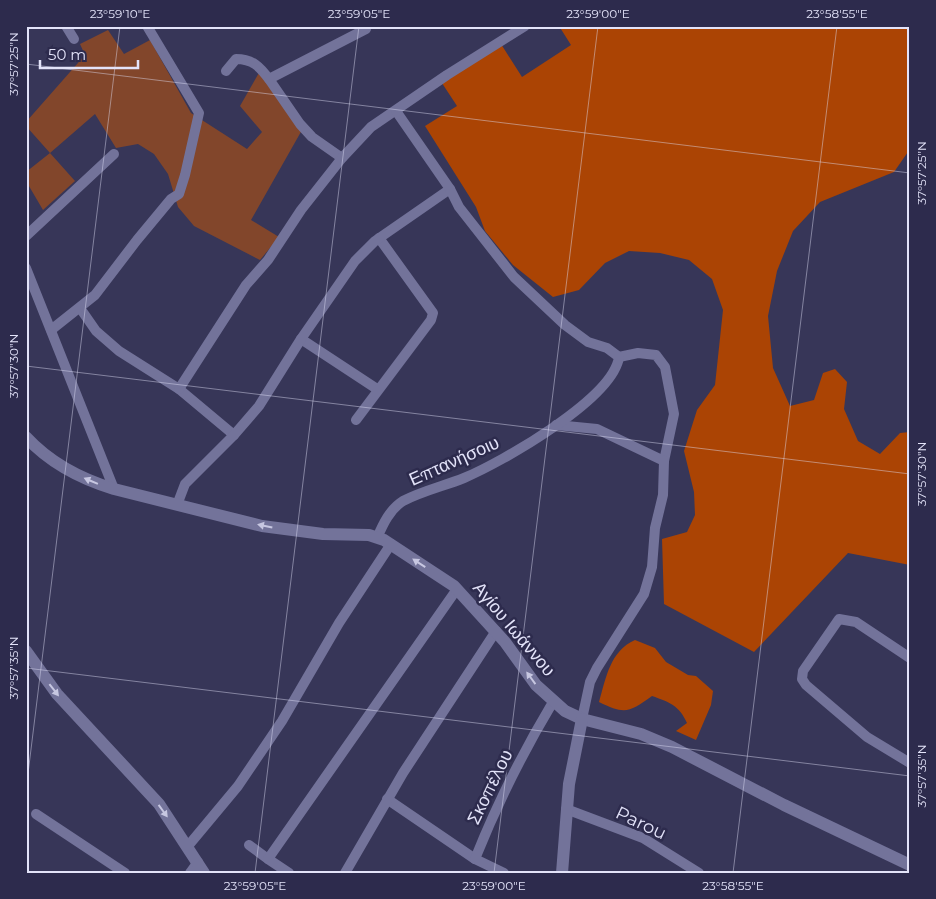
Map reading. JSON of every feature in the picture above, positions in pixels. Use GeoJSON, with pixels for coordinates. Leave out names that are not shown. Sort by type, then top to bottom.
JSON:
{"type":"FeatureCollection","features":[{"type":"Feature","properties":{"kind":"street"},"geometry":{"type":"LineString","coordinates":[[66,26],[74,39]]}},
{"type":"Feature","properties":{"kind":"street"},"geometry":{"type":"LineString","coordinates":[[51,330],[80,308],[104,284],[171,199],[179,194],[199,121],[197,108],[147,26]]}},
{"type":"Feature","properties":{"kind":"street"},"geometry":{"type":"LineString","coordinates":[[179,389],[246,285],[268,260],[301,210],[342,158],[371,127],[447,74],[525,26]]}},
{"type":"Feature","properties":{"kind":"street"},"geometry":{"type":"LineString","coordinates":[[269,79],[366,29]]}},
{"type":"Feature","properties":{"kind":"street"},"geometry":{"type":"LineString","coordinates":[[226,71],[236,58],[246,59],[259,65],[300,124],[312,137],[342,158]]}},
{"type":"Feature","properties":{"kind":"street"},"geometry":{"type":"LineString","coordinates":[[396,111],[450,189],[460,207],[496,255],[536,299],[588,342],[607,348],[620,357],[638,354],[656,355],[665,367],[674,414],[664,461],[663,495],[655,528],[652,567],[644,594],[596,668],[590,682],[566,809],[562,873]]}},
{"type":"Feature","properties":{"kind":"street"},"geometry":{"type":"LineString","coordinates":[[26,236],[114,154]]}},
{"type":"Feature","properties":{"kind":"street"},"geometry":{"type":"LineString","coordinates":[[177,505],[184,484],[234,435],[259,406],[301,339],[356,261],[379,238],[450,189]]}},
{"type":"Feature","properties":{"kind":"street"},"geometry":{"type":"LineString","coordinates":[[356,420],[377,389],[426,327],[433,313],[379,238]]}},
{"type":"Feature","properties":{"kind":"street"},"geometry":{"type":"LineString","coordinates":[[26,268],[29,284],[51,330],[114,489]]}},
{"type":"Feature","properties":{"kind":"street"},"geometry":{"type":"LineString","coordinates":[[80,308],[96,331],[118,351],[179,389],[234,435]]}},
{"type":"Feature","properties":{"kind":"street"},"geometry":{"type":"LineString","coordinates":[[301,339],[377,389]]}},
{"type":"Feature","properties":{"kind":"street","name":"Επτανήσοιυ"},"geometry":{"type":"LineString","coordinates":[[377,538],[384,521],[403,502],[465,477],[536,440],[604,384],[618,365],[620,357]]}},
{"type":"Feature","properties":{"kind":"street"},"geometry":{"type":"LineString","coordinates":[[556,425],[597,429],[664,461]]}},
{"type":"Feature","properties":{"kind":"street","name":"Αγίου Ιωάννου"},"geometry":{"type":"LineString","coordinates":[[26,437],[49,458],[71,472],[114,489],[290,531],[377,538],[391,544],[457,589],[496,631],[536,685],[553,702],[582,719],[641,734],[672,747],[910,865]]}},
{"type":"Feature","properties":{"kind":"street"},"geometry":{"type":"LineString","coordinates":[[188,846],[238,786],[282,721],[339,623],[391,544]]}},
{"type":"Feature","properties":{"kind":"street"},"geometry":{"type":"LineString","coordinates":[[268,859],[457,589]]}},
{"type":"Feature","properties":{"kind":"street"},"geometry":{"type":"LineString","coordinates":[[910,658],[856,622],[839,619],[804,671],[802,679],[806,685],[867,737],[910,763]]}},
{"type":"Feature","properties":{"kind":"street"},"geometry":{"type":"LineString","coordinates":[[345,873],[387,799],[496,631]]}},
{"type":"Feature","properties":{"kind":"street"},"geometry":{"type":"LineString","coordinates":[[26,651],[63,701],[159,804],[188,846],[197,869]]}},
{"type":"Feature","properties":{"kind":"street","name":"Σκοπέλου"},"geometry":{"type":"LineString","coordinates":[[475,859],[496,808],[535,732],[553,702]]}},
{"type":"Feature","properties":{"kind":"street"},"geometry":{"type":"LineString","coordinates":[[387,799],[475,859],[504,873]]}},
{"type":"Feature","properties":{"kind":"street","name":"Parou"},"geometry":{"type":"LineString","coordinates":[[566,809],[643,838],[699,873]]}},
{"type":"Feature","properties":{"kind":"street"},"geometry":{"type":"LineString","coordinates":[[36,814],[125,873]]}},
{"type":"Feature","properties":{"kind":"street"},"geometry":{"type":"LineString","coordinates":[[249,845],[289,873]]}},
{"type":"Feature","properties":{"kind":"shaded area"},"geometry":{"type":"Polygon","coordinates":[[[559,26],[910,26],[910,149],[894,172],[820,202],[793,231],[777,271],[768,316],[773,368],[790,406],[814,400],[823,373],[835,369],[847,382],[844,409],[858,441],[880,454],[900,433],[910,432],[910,565],[848,553],[754,652],[664,604],[662,539],[687,532],[695,515],[694,492],[684,451],[697,410],[715,385],[723,310],[712,279],[689,260],[660,253],[629,251],[605,263],[579,290],[553,297],[513,265],[485,231],[476,207],[425,126],[457,106],[438,77],[501,44],[522,77],[571,45],[559,26]]]}},
{"type":"Feature","properties":{"kind":"shaded area"},"geometry":{"type":"Polygon","coordinates":[[[108,30],[124,54],[150,40],[191,113],[247,149],[262,132],[240,106],[260,71],[302,130],[251,220],[279,237],[260,260],[194,226],[178,207],[168,174],[154,154],[138,144],[116,148],[95,114],[50,153],[26,126],[26,122],[85,55],[80,44],[108,30]]]}},
{"type":"Feature","properties":{"kind":"shaded area"},"geometry":{"type":"Polygon","coordinates":[[[50,153],[75,181],[43,210],[26,181],[26,172],[50,153]]]}},
{"type":"Feature","properties":{"kind":"shaded area"},"geometry":{"type":"Polygon","coordinates":[[[635,640],[655,648],[666,662],[688,675],[696,676],[713,691],[711,705],[696,740],[676,731],[687,723],[677,708],[664,700],[652,696],[638,706],[627,710],[615,709],[599,702],[614,658],[635,640]]]}}]}
